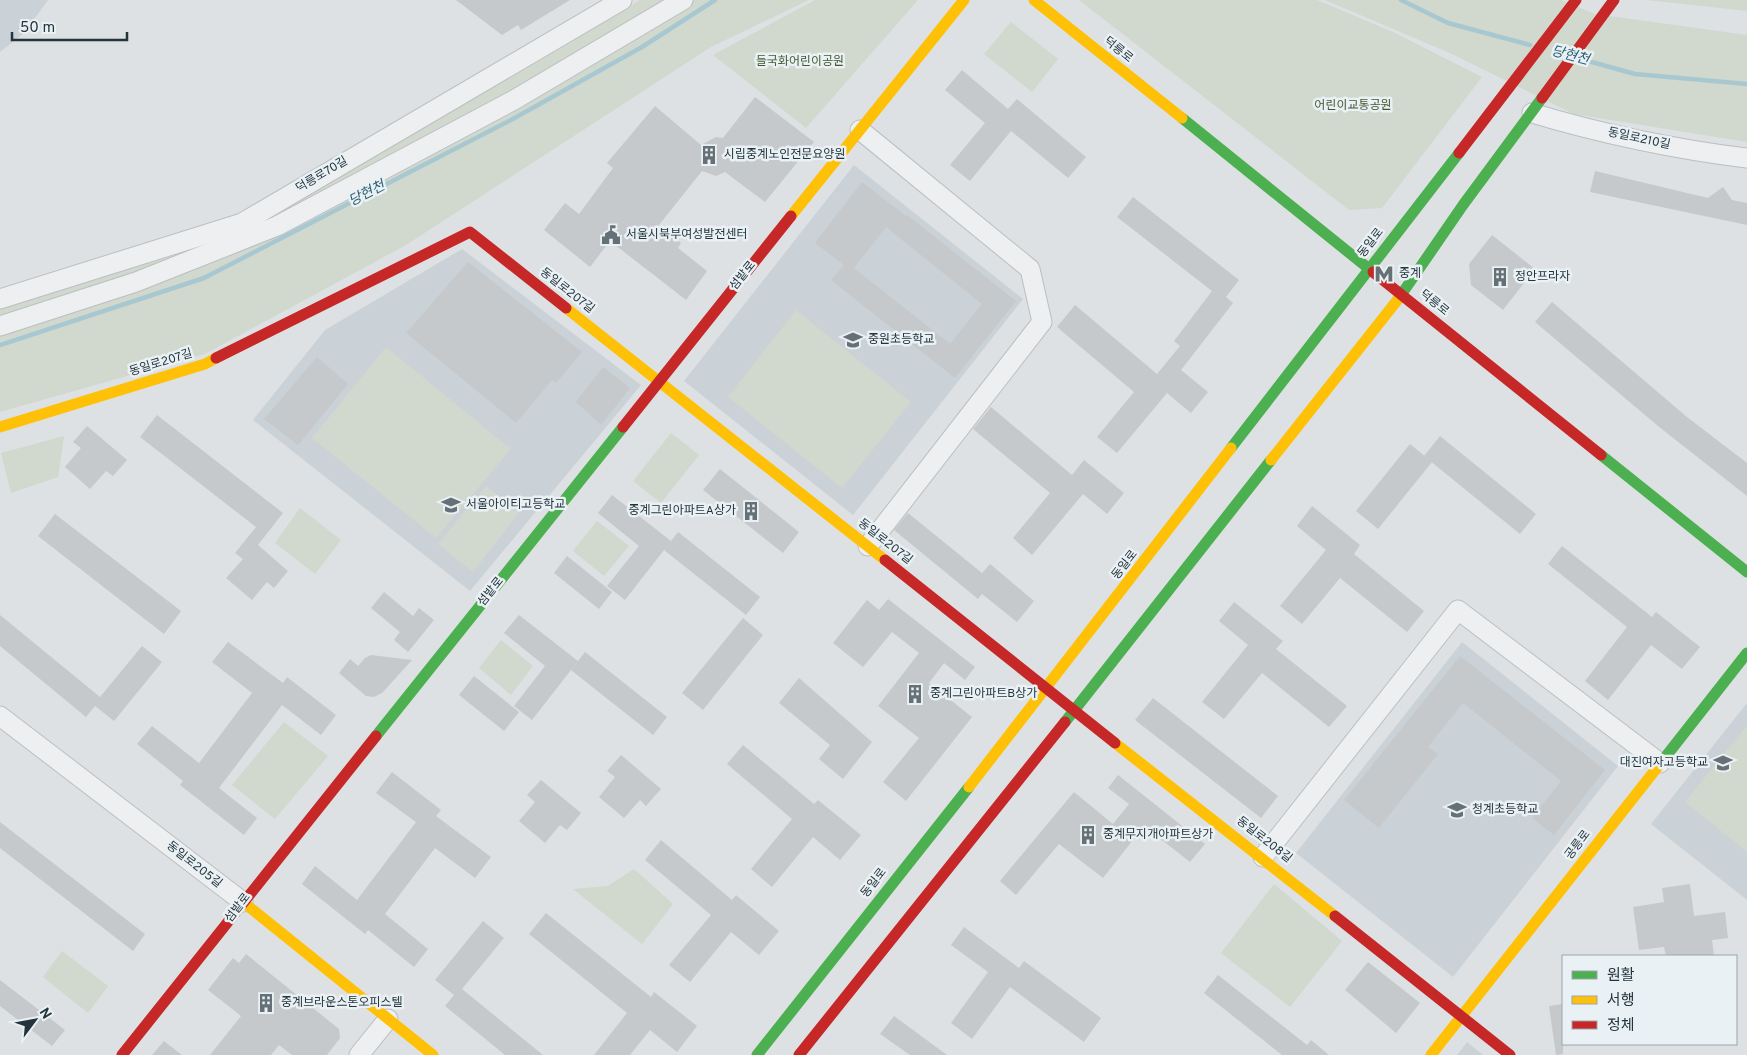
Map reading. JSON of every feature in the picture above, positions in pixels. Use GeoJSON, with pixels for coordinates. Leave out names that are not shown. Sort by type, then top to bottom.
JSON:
{"type":"FeatureCollection","features":[{"type":"Feature","properties":{"kind":"main road","name":"섬밭로"},"geometry":{"type":"LineString","coordinates":[[122,1055],[964,0]]}},
{"type":"Feature","properties":{"kind":"main road","name":"덕릉로"},"geometry":{"type":"LineString","coordinates":[[1034,0],[1747,572]]}},
{"type":"Feature","properties":{"kind":"main road","name":"동일로"},"geometry":{"type":"LineString","coordinates":[[757,1055],[1047,688],[1576,0]]}},
{"type":"Feature","properties":{"kind":"main road"},"geometry":{"type":"LineString","coordinates":[[799,1055],[1075,710],[1402,294],[1614,0]]}},
{"type":"Feature","properties":{"kind":"main road","name":"동일로207길"},"geometry":{"type":"LineString","coordinates":[[0,427],[205,364],[470,232],[1047,688]]}},
{"type":"Feature","properties":{"kind":"main road","name":"공릉로"},"geometry":{"type":"LineString","coordinates":[[1431,1055],[1747,653]]}},
{"type":"Feature","properties":{"kind":"main road","name":"동일로208길"},"geometry":{"type":"LineString","coordinates":[[1047,688],[1263,857],[1510,1055]]}},
{"type":"Feature","properties":{"kind":"main road","name":"동일로205길"},"geometry":{"type":"LineString","coordinates":[[243,902],[433,1055]]}},
{"type":"Feature","properties":{"kind":"street","name":"덕릉로70길"},"geometry":{"type":"LineString","coordinates":[[0,299],[242,223],[622,0]]}},
{"type":"Feature","properties":{"kind":"street"},"geometry":{"type":"LineString","coordinates":[[0,326],[136,282],[277,226],[514,100],[682,0]]}},
{"type":"Feature","properties":{"kind":"street","name":"동일로210길"},"geometry":{"type":"LineString","coordinates":[[1536,107],[1561,122],[1712,154],[1747,158]]}},
{"type":"Feature","properties":{"kind":"street"},"geometry":{"type":"LineString","coordinates":[[860,130],[1030,269],[1042,322],[868,546]]}},
{"type":"Feature","properties":{"kind":"street"},"geometry":{"type":"LineString","coordinates":[[1263,857],[1458,610],[1660,763]]}},
{"type":"Feature","properties":{"kind":"street","name":"동일로205길"},"geometry":{"type":"LineString","coordinates":[[0,716],[243,902]]}},
{"type":"Feature","properties":{"kind":"street"},"geometry":{"type":"LineString","coordinates":[[359,1055],[388,1018]]}},
{"type":"Feature","properties":{"kind":"shaded area"},"geometry":{"type":"Polygon","coordinates":[[[0,0],[48,0],[24,33],[0,52],[0,0]]]}},
{"type":"Feature","properties":{"kind":"shaded area","name":"중원초등학교"},"geometry":{"type":"Polygon","coordinates":[[[854,165],[1023,299],[853,515],[684,381],[854,165]]]}},
{"type":"Feature","properties":{"kind":"shaded area","name":"서울아이티고등학교"},"geometry":{"type":"Polygon","coordinates":[[[462,249],[641,385],[470,591],[253,420],[325,330],[462,249]]]}},
{"type":"Feature","properties":{"kind":"shaded area","name":"청계초등학교"},"geometry":{"type":"Polygon","coordinates":[[[1462,642],[1618,766],[1453,977],[1296,853],[1462,642]]]}},
{"type":"Feature","properties":{"kind":"shaded area","name":"대진여자고등학교"},"geometry":{"type":"Polygon","coordinates":[[[1747,703],[1747,900],[1651,824],[1747,703]]]}},
{"type":"Feature","properties":{"kind":"shaded area"},"geometry":{"type":"Polygon","coordinates":[[[1467,1042],[1483,1055],[1457,1055],[1467,1042]]]}},
{"type":"Feature","properties":{"kind":"green space"},"geometry":{"type":"Polygon","coordinates":[[[640,0],[809,0],[711,47],[406,245],[205,354],[0,412],[0,305],[234,239],[640,0]]]}},
{"type":"Feature","properties":{"kind":"green space","name":"들국화어린이공원"},"geometry":{"type":"Polygon","coordinates":[[[815,0],[918,0],[806,128],[713,55],[815,0]]]}},
{"type":"Feature","properties":{"kind":"green space","name":"어린이교통공원"},"geometry":{"type":"Polygon","coordinates":[[[1079,0],[1317,0],[1393,32],[1482,77],[1382,208],[1349,210],[1079,0]]]}},
{"type":"Feature","properties":{"kind":"green space"},"geometry":{"type":"Polygon","coordinates":[[[1325,0],[1561,0],[1595,14],[1747,35],[1747,142],[1574,114],[1452,54],[1325,0]]]}},
{"type":"Feature","properties":{"kind":"green space"},"geometry":{"type":"Polygon","coordinates":[[[1646,0],[1747,0],[1747,11],[1646,0]]]}},
{"type":"Feature","properties":{"kind":"green space"},"geometry":{"type":"Polygon","coordinates":[[[1011,22],[1058,59],[1032,92],[984,54],[1011,22]]]}},
{"type":"Feature","properties":{"kind":"green space"},"geometry":{"type":"Polygon","coordinates":[[[796,310],[911,402],[842,488],[728,397],[796,310]]]}},
{"type":"Feature","properties":{"kind":"green space"},"geometry":{"type":"Polygon","coordinates":[[[386,347],[511,449],[436,538],[312,438],[386,347]]]}},
{"type":"Feature","properties":{"kind":"green space"},"geometry":{"type":"Polygon","coordinates":[[[671,433],[699,455],[661,503],[633,481],[671,433]]]}},
{"type":"Feature","properties":{"kind":"green space"},"geometry":{"type":"Polygon","coordinates":[[[64,436],[58,477],[11,493],[1,453],[64,436]]]}},
{"type":"Feature","properties":{"kind":"green space"},"geometry":{"type":"Polygon","coordinates":[[[486,486],[519,513],[473,572],[438,544],[486,486]]]}},
{"type":"Feature","properties":{"kind":"green space"},"geometry":{"type":"Polygon","coordinates":[[[300,508],[341,540],[315,574],[275,543],[300,508]]]}},
{"type":"Feature","properties":{"kind":"green space"},"geometry":{"type":"Polygon","coordinates":[[[597,521],[629,546],[604,576],[573,551],[597,521]]]}},
{"type":"Feature","properties":{"kind":"green space"},"geometry":{"type":"Polygon","coordinates":[[[501,640],[533,666],[511,695],[479,668],[501,640]]]}},
{"type":"Feature","properties":{"kind":"green space"},"geometry":{"type":"Polygon","coordinates":[[[284,722],[328,756],[275,819],[232,785],[284,722]]]}},
{"type":"Feature","properties":{"kind":"green space"},"geometry":{"type":"Polygon","coordinates":[[[1747,725],[1747,852],[1685,802],[1747,725]]]}},
{"type":"Feature","properties":{"kind":"green space"},"geometry":{"type":"Polygon","coordinates":[[[634,869],[673,904],[642,944],[573,889],[608,886],[634,869]]]}},
{"type":"Feature","properties":{"kind":"green space"},"geometry":{"type":"Polygon","coordinates":[[[1274,884],[1342,941],[1290,1007],[1221,953],[1274,884]]]}},
{"type":"Feature","properties":{"kind":"green space"},"geometry":{"type":"Polygon","coordinates":[[[62,951],[108,986],[88,1013],[43,977],[62,951]]]}},
{"type":"Feature","properties":{"kind":"building"},"geometry":{"type":"Polygon","coordinates":[[[456,0],[570,0],[521,30],[518,25],[502,35],[456,0]]]}},
{"type":"Feature","properties":{"kind":"building"},"geometry":{"type":"Polygon","coordinates":[[[962,70],[1008,109],[1017,99],[1086,157],[1068,178],[1011,131],[970,181],[950,165],[985,123],[945,90],[962,70]]]}},
{"type":"Feature","properties":{"kind":"building"},"geometry":{"type":"Polygon","coordinates":[[[755,97],[814,142],[765,202],[725,172],[716,176],[702,171],[659,225],[681,243],[678,248],[707,271],[686,300],[610,241],[590,267],[544,230],[565,203],[579,214],[613,168],[607,163],[655,106],[701,145],[716,137],[723,138],[755,97]]]}},
{"type":"Feature","properties":{"kind":"building"},"geometry":{"type":"Polygon","coordinates":[[[1595,171],[1708,198],[1723,187],[1732,200],[1747,203],[1747,225],[1590,192],[1595,171]]]}},
{"type":"Feature","properties":{"kind":"building","name":"중원초등학교"},"geometry":{"type":"Polygon","coordinates":[[[862,182],[1016,301],[955,378],[831,280],[844,265],[815,243],[862,182]],[[886,227],[854,268],[950,344],[982,304],[886,227]]]}},
{"type":"Feature","properties":{"kind":"building"},"geometry":{"type":"Polygon","coordinates":[[[1133,197],[1239,280],[1226,297],[1233,303],[1181,370],[1208,392],[1191,413],[1167,393],[1117,453],[1097,437],[1134,392],[1057,327],[1075,305],[1157,374],[1180,346],[1174,341],[1212,291],[1117,217],[1133,197]]]}},
{"type":"Feature","properties":{"kind":"building","name":"정안프라자"},"geometry":{"type":"Polygon","coordinates":[[[1492,235],[1535,269],[1503,310],[1471,285],[1469,264],[1492,235]]]}},
{"type":"Feature","properties":{"kind":"building"},"geometry":{"type":"Polygon","coordinates":[[[468,262],[582,352],[556,383],[552,380],[516,423],[406,333],[468,262]]]}},
{"type":"Feature","properties":{"kind":"building"},"geometry":{"type":"Polygon","coordinates":[[[1552,302],[1687,417],[1747,463],[1747,496],[1658,426],[1535,322],[1552,302]]]}},
{"type":"Feature","properties":{"kind":"building"},"geometry":{"type":"Polygon","coordinates":[[[317,357],[348,384],[298,445],[264,419],[317,357]]]}},
{"type":"Feature","properties":{"kind":"building"},"geometry":{"type":"Polygon","coordinates":[[[603,367],[630,388],[601,425],[576,402],[603,367]]]}},
{"type":"Feature","properties":{"kind":"building"},"geometry":{"type":"Polygon","coordinates":[[[991,407],[1072,475],[1084,460],[1124,493],[1107,514],[1083,494],[1032,555],[1013,538],[1050,493],[973,429],[991,407]]]}},
{"type":"Feature","properties":{"kind":"building"},"geometry":{"type":"Polygon","coordinates":[[[157,415],[283,513],[258,545],[288,571],[274,588],[267,582],[252,600],[226,578],[243,559],[235,553],[256,527],[140,437],[157,415]]]}},
{"type":"Feature","properties":{"kind":"building"},"geometry":{"type":"Polygon","coordinates":[[[87,426],[127,460],[113,476],[106,471],[90,489],[65,467],[81,448],[73,442],[87,426]]]}},
{"type":"Feature","properties":{"kind":"building"},"geometry":{"type":"Polygon","coordinates":[[[1440,436],[1536,514],[1520,534],[1424,456],[1440,436]]]}},
{"type":"Feature","properties":{"kind":"building"},"geometry":{"type":"Polygon","coordinates":[[[1410,444],[1432,462],[1378,529],[1356,511],[1410,444]]]}},
{"type":"Feature","properties":{"kind":"building","name":"중계그린아파트A상가"},"geometry":{"type":"Polygon","coordinates":[[[720,469],[799,532],[783,553],[703,490],[720,469]]]}},
{"type":"Feature","properties":{"kind":"building"},"geometry":{"type":"Polygon","coordinates":[[[612,495],[671,541],[625,600],[607,586],[639,546],[598,513],[612,495]]]}},
{"type":"Feature","properties":{"kind":"building"},"geometry":{"type":"Polygon","coordinates":[[[1312,506],[1360,545],[1354,554],[1424,611],[1407,632],[1340,578],[1302,624],[1280,606],[1326,550],[1297,526],[1312,506]]]}},
{"type":"Feature","properties":{"kind":"building"},"geometry":{"type":"Polygon","coordinates":[[[908,513],[982,573],[990,564],[1034,601],[1017,622],[982,594],[978,599],[894,530],[908,513]]]}},
{"type":"Feature","properties":{"kind":"building"},"geometry":{"type":"Polygon","coordinates":[[[55,514],[181,611],[164,634],[38,536],[55,514]]]}},
{"type":"Feature","properties":{"kind":"building"},"geometry":{"type":"Polygon","coordinates":[[[678,532],[760,597],[746,615],[664,550],[678,532]]]}},
{"type":"Feature","properties":{"kind":"building"},"geometry":{"type":"Polygon","coordinates":[[[1562,546],[1652,617],[1656,612],[1700,647],[1682,669],[1651,645],[1608,700],[1585,681],[1627,627],[1548,564],[1562,546]]]}},
{"type":"Feature","properties":{"kind":"building"},"geometry":{"type":"Polygon","coordinates":[[[567,556],[612,592],[599,609],[554,573],[567,556]]]}},
{"type":"Feature","properties":{"kind":"building"},"geometry":{"type":"Polygon","coordinates":[[[384,592],[413,616],[419,608],[434,620],[408,652],[394,640],[400,632],[371,608],[384,592]]]}},
{"type":"Feature","properties":{"kind":"building","name":"중계그린아파트B상가"},"geometry":{"type":"Polygon","coordinates":[[[888,599],[975,667],[965,680],[944,663],[929,683],[972,717],[906,801],[883,782],[919,738],[878,706],[919,653],[892,632],[863,667],[833,643],[867,600],[879,610],[888,599]]]}},
{"type":"Feature","properties":{"kind":"building"},"geometry":{"type":"Polygon","coordinates":[[[1234,602],[1283,641],[1276,649],[1347,706],[1329,727],[1262,673],[1224,719],[1202,702],[1248,645],[1219,621],[1234,602]]]}},
{"type":"Feature","properties":{"kind":"building"},"geometry":{"type":"Polygon","coordinates":[[[0,615],[100,697],[142,646],[162,662],[114,721],[95,706],[86,717],[0,646],[0,615]]]}},
{"type":"Feature","properties":{"kind":"building"},"geometry":{"type":"Polygon","coordinates":[[[519,615],[578,661],[532,720],[514,706],[545,666],[504,633],[519,615]]]}},
{"type":"Feature","properties":{"kind":"building"},"geometry":{"type":"Polygon","coordinates":[[[743,618],[763,635],[703,710],[682,693],[743,618]]]}},
{"type":"Feature","properties":{"kind":"building"},"geometry":{"type":"Polygon","coordinates":[[[228,642],[283,683],[287,677],[336,715],[321,735],[282,705],[219,788],[257,818],[244,835],[180,785],[183,781],[137,744],[152,726],[199,763],[252,693],[212,662],[228,642]]]}},
{"type":"Feature","properties":{"kind":"building"},"geometry":{"type":"Polygon","coordinates":[[[585,652],[667,717],[653,735],[571,670],[585,652]]]}},
{"type":"Feature","properties":{"kind":"building"},"geometry":{"type":"Polygon","coordinates":[[[371,655],[412,660],[382,693],[374,697],[366,696],[339,673],[350,659],[358,666],[365,658],[371,655]]]}},
{"type":"Feature","properties":{"kind":"building"},"geometry":{"type":"Polygon","coordinates":[[[1460,656],[1605,770],[1554,835],[1532,818],[1561,781],[1463,703],[1428,747],[1438,754],[1379,828],[1344,800],[1460,656]]]}},
{"type":"Feature","properties":{"kind":"building"},"geometry":{"type":"Polygon","coordinates":[[[474,676],[519,712],[504,731],[459,695],[474,676]]]}},
{"type":"Feature","properties":{"kind":"building"},"geometry":{"type":"Polygon","coordinates":[[[799,678],[872,742],[843,779],[819,759],[830,745],[779,703],[799,678]]]}},
{"type":"Feature","properties":{"kind":"building"},"geometry":{"type":"Polygon","coordinates":[[[1153,698],[1278,796],[1261,818],[1135,720],[1153,698]]]}},
{"type":"Feature","properties":{"kind":"building"},"geometry":{"type":"Polygon","coordinates":[[[743,745],[814,804],[818,800],[861,835],[840,860],[813,837],[772,887],[751,869],[792,819],[727,764],[743,745]]]}},
{"type":"Feature","properties":{"kind":"building"},"geometry":{"type":"Polygon","coordinates":[[[621,755],[661,789],[646,806],[640,800],[624,818],[599,797],[615,777],[607,771],[621,755]]]}},
{"type":"Feature","properties":{"kind":"building"},"geometry":{"type":"Polygon","coordinates":[[[392,772],[441,810],[436,816],[491,857],[475,878],[435,848],[385,914],[428,949],[414,967],[368,930],[365,934],[302,884],[315,866],[357,900],[416,822],[376,793],[392,772]]]}},
{"type":"Feature","properties":{"kind":"building","name":"중계무지개아파트상가"},"geometry":{"type":"Polygon","coordinates":[[[1118,775],[1205,844],[1190,862],[1144,826],[1103,878],[1059,844],[1016,895],[1000,881],[1074,792],[1113,824],[1129,804],[1108,788],[1118,775]]]}},
{"type":"Feature","properties":{"kind":"building"},"geometry":{"type":"Polygon","coordinates":[[[541,780],[581,813],[567,830],[560,825],[545,843],[519,821],[535,802],[527,795],[541,780]]]}},
{"type":"Feature","properties":{"kind":"building"},"geometry":{"type":"Polygon","coordinates":[[[0,822],[145,934],[133,951],[0,848],[0,822]]]}},
{"type":"Feature","properties":{"kind":"building"},"geometry":{"type":"Polygon","coordinates":[[[661,840],[732,900],[736,895],[779,931],[759,955],[731,932],[690,982],[669,965],[711,915],[645,860],[661,840]]]}},
{"type":"Feature","properties":{"kind":"building"},"geometry":{"type":"Polygon","coordinates":[[[1690,884],[1694,916],[1725,912],[1728,938],[1712,940],[1714,955],[1666,955],[1664,947],[1639,950],[1633,907],[1664,902],[1662,888],[1690,884]]]}},
{"type":"Feature","properties":{"kind":"building"},"geometry":{"type":"Polygon","coordinates":[[[546,913],[651,997],[654,992],[697,1026],[677,1052],[650,1030],[630,1055],[594,1055],[627,1013],[529,934],[546,913]]]}},
{"type":"Feature","properties":{"kind":"building"},"geometry":{"type":"Polygon","coordinates":[[[483,921],[504,938],[462,989],[543,1055],[505,1055],[445,1006],[454,995],[435,980],[483,921]]]}},
{"type":"Feature","properties":{"kind":"building"},"geometry":{"type":"Polygon","coordinates":[[[964,927],[1019,968],[1024,961],[1101,1018],[1084,1042],[1010,987],[972,1039],[951,1023],[988,972],[951,945],[964,927]]]}},
{"type":"Feature","properties":{"kind":"building","name":"중계브라운스톤오피스텔"},"geometry":{"type":"Polygon","coordinates":[[[246,954],[339,1029],[340,1038],[327,1055],[292,1055],[279,1045],[271,1055],[210,1055],[241,1016],[208,990],[233,958],[239,963],[246,954]]]}},
{"type":"Feature","properties":{"kind":"building"},"geometry":{"type":"Polygon","coordinates":[[[1368,962],[1420,1003],[1396,1033],[1345,990],[1368,962]]]}},
{"type":"Feature","properties":{"kind":"building"},"geometry":{"type":"Polygon","coordinates":[[[1218,975],[1307,1045],[1311,1040],[1329,1055],[1282,1055],[1204,993],[1218,975]]]}},
{"type":"Feature","properties":{"kind":"building"},"geometry":{"type":"Polygon","coordinates":[[[0,980],[65,1030],[52,1046],[0,1006],[0,980]]]}},
{"type":"Feature","properties":{"kind":"building"},"geometry":{"type":"Polygon","coordinates":[[[1562,1004],[1563,1054],[1556,1055],[1549,1006],[1562,1004]]]}},
{"type":"Feature","properties":{"kind":"building"},"geometry":{"type":"Polygon","coordinates":[[[894,1016],[947,1055],[910,1055],[880,1034],[894,1016]]]}},
{"type":"Feature","properties":{"kind":"building"},"geometry":{"type":"Polygon","coordinates":[[[164,1041],[182,1055],[152,1055],[164,1041]]]}},
{"type":"Feature","properties":{"kind":"waterway","name":"당현천"},"geometry":{"type":"LineString","coordinates":[[0,345],[204,278],[511,120],[642,47],[715,0]]}},
{"type":"Feature","properties":{"kind":"waterway","name":"당현천"},"geometry":{"type":"LineString","coordinates":[[1401,0],[1448,23],[1530,45]]}},
{"type":"Feature","properties":{"kind":"waterway","name":"당현천"},"geometry":{"type":"LineString","coordinates":[[1581,59],[1635,74],[1747,84]]}},
{"type":"Feature","properties":{"kind":"traffic: fast"},"geometry":{"type":"LineString","coordinates":[[1399,298],[1463,205],[1542,98]]}},
{"type":"Feature","properties":{"kind":"traffic: fast"},"geometry":{"type":"LineString","coordinates":[[1182,118],[1373,272]]}},
{"type":"Feature","properties":{"kind":"traffic: fast"},"geometry":{"type":"LineString","coordinates":[[1231,448],[1459,153]]}},
{"type":"Feature","properties":{"kind":"traffic: fast"},"geometry":{"type":"LineString","coordinates":[[376,736],[623,427]]}},
{"type":"Feature","properties":{"kind":"traffic: fast"},"geometry":{"type":"LineString","coordinates":[[1601,455],[1747,572]]}},
{"type":"Feature","properties":{"kind":"traffic: fast"},"geometry":{"type":"LineString","coordinates":[[1065,722],[1271,460]]}},
{"type":"Feature","properties":{"kind":"traffic: fast"},"geometry":{"type":"LineString","coordinates":[[1663,760],[1747,653]]}},
{"type":"Feature","properties":{"kind":"traffic: fast"},"geometry":{"type":"LineString","coordinates":[[757,1055],[969,787]]}},
{"type":"Feature","properties":{"kind":"traffic: slow"},"geometry":{"type":"LineString","coordinates":[[791,216],[964,0]]}},
{"type":"Feature","properties":{"kind":"traffic: slow"},"geometry":{"type":"LineString","coordinates":[[1034,0],[1182,118]]}},
{"type":"Feature","properties":{"kind":"traffic: slow"},"geometry":{"type":"LineString","coordinates":[[1271,460],[1399,298]]}},
{"type":"Feature","properties":{"kind":"traffic: slow"},"geometry":{"type":"LineString","coordinates":[[566,308],[885,560]]}},
{"type":"Feature","properties":{"kind":"traffic: slow"},"geometry":{"type":"LineString","coordinates":[[0,427],[205,364],[216,358]]}},
{"type":"Feature","properties":{"kind":"traffic: slow"},"geometry":{"type":"LineString","coordinates":[[969,787],[1231,448]]}},
{"type":"Feature","properties":{"kind":"traffic: slow"},"geometry":{"type":"LineString","coordinates":[[1115,743],[1335,916]]}},
{"type":"Feature","properties":{"kind":"traffic: slow"},"geometry":{"type":"LineString","coordinates":[[1431,1055],[1663,760]]}},
{"type":"Feature","properties":{"kind":"traffic: slow"},"geometry":{"type":"LineString","coordinates":[[243,902],[433,1055]]}},
{"type":"Feature","properties":{"kind":"traffic: jam"},"geometry":{"type":"LineString","coordinates":[[1459,153],[1576,0]]}},
{"type":"Feature","properties":{"kind":"traffic: jam"},"geometry":{"type":"LineString","coordinates":[[1542,98],[1614,0]]}},
{"type":"Feature","properties":{"kind":"traffic: jam"},"geometry":{"type":"LineString","coordinates":[[623,427],[791,216]]}},
{"type":"Feature","properties":{"kind":"traffic: jam"},"geometry":{"type":"LineString","coordinates":[[216,358],[470,232],[566,308]]}},
{"type":"Feature","properties":{"kind":"traffic: jam"},"geometry":{"type":"LineString","coordinates":[[1373,272],[1601,455]]}},
{"type":"Feature","properties":{"kind":"traffic: jam"},"geometry":{"type":"LineString","coordinates":[[885,560],[1115,743]]}},
{"type":"Feature","properties":{"kind":"traffic: jam"},"geometry":{"type":"LineString","coordinates":[[799,1055],[1065,722]]}},
{"type":"Feature","properties":{"kind":"traffic: jam"},"geometry":{"type":"LineString","coordinates":[[122,1055],[376,736]]}},
{"type":"Feature","properties":{"kind":"traffic: jam"},"geometry":{"type":"LineString","coordinates":[[1335,916],[1510,1055]]}},
{"type":"Feature","properties":{"kind":"place","name":"시립중계노인전문요양원"},"geometry":{"type":"Point","coordinates":[709,155]}},
{"type":"Feature","properties":{"kind":"place","name":"서울시북부여성발전센터"},"geometry":{"type":"Point","coordinates":[611,235]}},
{"type":"Feature","properties":{"kind":"place","name":"중계"},"geometry":{"type":"Point","coordinates":[1384,274]}},
{"type":"Feature","properties":{"kind":"place","name":"정안프라자"},"geometry":{"type":"Point","coordinates":[1500,277]}},
{"type":"Feature","properties":{"kind":"place","name":"중원초등학교"},"geometry":{"type":"Point","coordinates":[853,340]}},
{"type":"Feature","properties":{"kind":"place","name":"서울아이티고등학교"},"geometry":{"type":"Point","coordinates":[451,505]}},
{"type":"Feature","properties":{"kind":"place","name":"중계그린아파트A상가"},"geometry":{"type":"Point","coordinates":[751,511]}},
{"type":"Feature","properties":{"kind":"place","name":"중계그린아파트B상가"},"geometry":{"type":"Point","coordinates":[915,694]}},
{"type":"Feature","properties":{"kind":"place","name":"대진여자고등학교"},"geometry":{"type":"Point","coordinates":[1723,763]}},
{"type":"Feature","properties":{"kind":"place","name":"청계초등학교"},"geometry":{"type":"Point","coordinates":[1457,810]}},
{"type":"Feature","properties":{"kind":"place","name":"중계무지개아파트상가"},"geometry":{"type":"Point","coordinates":[1088,835]}},
{"type":"Feature","properties":{"kind":"place","name":"중계브라운스톤오피스텔"},"geometry":{"type":"Point","coordinates":[266,1003]}}]}
